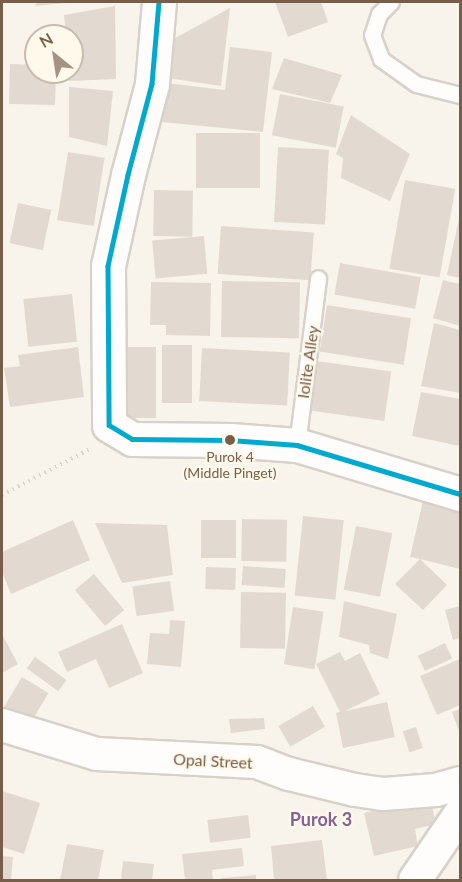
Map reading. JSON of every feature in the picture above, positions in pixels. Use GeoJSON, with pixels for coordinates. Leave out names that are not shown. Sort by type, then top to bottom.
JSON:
{"type":"FeatureCollection","features":[{"type":"Feature","properties":{"kind":"street"},"geometry":{"type":"LineString","coordinates":[[159,2],[152,84],[128,175],[108,266],[109,425],[132,439],[230,440],[297,446],[460,494]]}},
{"type":"Feature","properties":{"kind":"street","name":"Opal Street"},"geometry":{"type":"LineString","coordinates":[[2,725],[97,754],[257,762],[289,774],[355,790],[384,794],[436,790],[460,783]]}},
{"type":"Feature","properties":{"kind":"street"},"geometry":{"type":"LineString","coordinates":[[415,880],[460,814]]}},
{"type":"Feature","properties":{"kind":"lane"},"geometry":{"type":"LineString","coordinates":[[391,2],[379,14],[372,35],[381,59],[416,84],[460,95]]}},
{"type":"Feature","properties":{"kind":"lane","name":"Iolite Alley"},"geometry":{"type":"LineString","coordinates":[[297,446],[318,278]]}},
{"type":"Feature","properties":{"kind":"path"},"geometry":{"type":"LineString","coordinates":[[2,495],[90,450],[109,425]]}},
{"type":"Feature","properties":{"kind":"building"},"geometry":{"type":"Polygon","coordinates":[[[37,2],[66,2],[66,3],[35,6],[37,2]]]}},
{"type":"Feature","properties":{"kind":"building"},"geometry":{"type":"Polygon","coordinates":[[[275,2],[321,2],[328,22],[288,37],[275,2]]]}},
{"type":"Feature","properties":{"kind":"building"},"geometry":{"type":"Polygon","coordinates":[[[115,6],[116,79],[84,80],[84,24],[65,24],[64,15],[115,6]]]}},
{"type":"Feature","properties":{"kind":"building"},"geometry":{"type":"Polygon","coordinates":[[[230,8],[221,86],[167,78],[168,42],[230,8]]]}},
{"type":"Feature","properties":{"kind":"building"},"geometry":{"type":"Polygon","coordinates":[[[230,47],[272,52],[263,132],[162,122],[166,83],[225,90],[230,47]]]}},
{"type":"Feature","properties":{"kind":"building"},"geometry":{"type":"Polygon","coordinates":[[[284,58],[342,75],[330,103],[272,89],[284,58]]]}},
{"type":"Feature","properties":{"kind":"building"},"geometry":{"type":"Polygon","coordinates":[[[10,64],[24,65],[24,84],[56,84],[55,105],[9,104],[10,64]]]}},
{"type":"Feature","properties":{"kind":"building"},"geometry":{"type":"Polygon","coordinates":[[[69,87],[113,91],[107,146],[69,137],[69,87]]]}},
{"type":"Feature","properties":{"kind":"building"},"geometry":{"type":"Polygon","coordinates":[[[280,94],[344,106],[336,148],[272,135],[280,94]]]}},
{"type":"Feature","properties":{"kind":"building"},"geometry":{"type":"Polygon","coordinates":[[[351,115],[410,154],[390,201],[341,178],[343,158],[336,154],[351,115]]]}},
{"type":"Feature","properties":{"kind":"building"},"geometry":{"type":"Polygon","coordinates":[[[196,133],[260,133],[260,188],[196,188],[196,133]]]}},
{"type":"Feature","properties":{"kind":"building"},"geometry":{"type":"Polygon","coordinates":[[[278,147],[329,150],[325,225],[274,222],[278,147]]]}},
{"type":"Feature","properties":{"kind":"building"},"geometry":{"type":"Polygon","coordinates":[[[68,152],[105,158],[94,226],[57,220],[68,152]]]}},
{"type":"Feature","properties":{"kind":"building"},"geometry":{"type":"Polygon","coordinates":[[[405,180],[455,189],[440,277],[389,269],[405,180]]]}},
{"type":"Feature","properties":{"kind":"building"},"geometry":{"type":"Polygon","coordinates":[[[154,190],[193,191],[192,237],[153,236],[154,190]]]}},
{"type":"Feature","properties":{"kind":"building"},"geometry":{"type":"Polygon","coordinates":[[[18,203],[51,210],[43,250],[9,243],[18,203]]]}},
{"type":"Feature","properties":{"kind":"building"},"geometry":{"type":"Polygon","coordinates":[[[460,214],[460,278],[447,275],[460,214]]]}},
{"type":"Feature","properties":{"kind":"building"},"geometry":{"type":"Polygon","coordinates":[[[221,226],[314,232],[310,280],[218,274],[221,226]]]}},
{"type":"Feature","properties":{"kind":"building"},"geometry":{"type":"Polygon","coordinates":[[[204,236],[207,274],[156,278],[152,241],[204,236]]]}},
{"type":"Feature","properties":{"kind":"building"},"geometry":{"type":"Polygon","coordinates":[[[340,263],[421,277],[415,309],[334,295],[340,263]]]}},
{"type":"Feature","properties":{"kind":"building"},"geometry":{"type":"Polygon","coordinates":[[[443,280],[460,284],[460,326],[433,318],[443,280]]]}},
{"type":"Feature","properties":{"kind":"building"},"geometry":{"type":"Polygon","coordinates":[[[222,281],[300,282],[299,338],[221,337],[222,281]]]}},
{"type":"Feature","properties":{"kind":"building"},"geometry":{"type":"Polygon","coordinates":[[[151,282],[211,283],[210,336],[166,335],[166,325],[150,325],[151,282]]]}},
{"type":"Feature","properties":{"kind":"building"},"geometry":{"type":"Polygon","coordinates":[[[72,294],[77,342],[28,347],[23,299],[72,294]]]}},
{"type":"Feature","properties":{"kind":"building"},"geometry":{"type":"Polygon","coordinates":[[[327,305],[411,318],[404,365],[320,351],[327,305]]]}},
{"type":"Feature","properties":{"kind":"building"},"geometry":{"type":"Polygon","coordinates":[[[434,323],[460,330],[460,393],[421,386],[434,323]]]}},
{"type":"Feature","properties":{"kind":"building"},"geometry":{"type":"Polygon","coordinates":[[[162,345],[192,345],[192,403],[162,403],[162,345]]]}},
{"type":"Feature","properties":{"kind":"building"},"geometry":{"type":"Polygon","coordinates":[[[78,347],[84,397],[10,407],[4,368],[20,366],[18,355],[78,347]]]}},
{"type":"Feature","properties":{"kind":"building"},"geometry":{"type":"Polygon","coordinates":[[[116,347],[156,347],[156,418],[116,418],[116,347]]]}},
{"type":"Feature","properties":{"kind":"building"},"geometry":{"type":"Polygon","coordinates":[[[202,348],[290,353],[287,406],[199,401],[202,348]]]}},
{"type":"Feature","properties":{"kind":"building"},"geometry":{"type":"Polygon","coordinates":[[[317,361],[391,371],[384,421],[310,411],[317,361]]]}},
{"type":"Feature","properties":{"kind":"building"},"geometry":{"type":"Polygon","coordinates":[[[421,392],[460,399],[460,446],[412,436],[421,392]]]}},
{"type":"Feature","properties":{"kind":"building"},"geometry":{"type":"Polygon","coordinates":[[[424,496],[460,505],[460,569],[410,557],[424,496]]]}},
{"type":"Feature","properties":{"kind":"building"},"geometry":{"type":"Polygon","coordinates":[[[303,516],[344,520],[335,600],[295,596],[303,516]]]}},
{"type":"Feature","properties":{"kind":"building"},"geometry":{"type":"Polygon","coordinates":[[[242,519],[287,520],[286,562],[241,561],[242,519]]]}},
{"type":"Feature","properties":{"kind":"building"},"geometry":{"type":"Polygon","coordinates":[[[73,520],[90,560],[11,594],[2,572],[2,552],[73,520]]]}},
{"type":"Feature","properties":{"kind":"building"},"geometry":{"type":"Polygon","coordinates":[[[201,520],[236,520],[236,558],[201,558],[201,520]]]}},
{"type":"Feature","properties":{"kind":"building"},"geometry":{"type":"Polygon","coordinates":[[[95,523],[167,525],[173,575],[122,583],[95,523]]]}},
{"type":"Feature","properties":{"kind":"building"},"geometry":{"type":"Polygon","coordinates":[[[356,526],[392,533],[380,597],[344,590],[356,526]]]}},
{"type":"Feature","properties":{"kind":"building"},"geometry":{"type":"Polygon","coordinates":[[[420,559],[447,585],[423,610],[395,584],[420,559]]]}},
{"type":"Feature","properties":{"kind":"building"},"geometry":{"type":"Polygon","coordinates":[[[243,566],[286,569],[285,588],[242,585],[243,566]]]}},
{"type":"Feature","properties":{"kind":"building"},"geometry":{"type":"Polygon","coordinates":[[[206,567],[236,568],[235,590],[205,589],[206,567]]]}},
{"type":"Feature","properties":{"kind":"building"},"geometry":{"type":"Polygon","coordinates":[[[94,574],[124,610],[105,626],[75,590],[94,574]]]}},
{"type":"Feature","properties":{"kind":"building"},"geometry":{"type":"Polygon","coordinates":[[[170,581],[174,611],[137,616],[132,586],[170,581]]]}},
{"type":"Feature","properties":{"kind":"building"},"geometry":{"type":"Polygon","coordinates":[[[241,592],[286,593],[285,649],[240,648],[241,592]]]}},
{"type":"Feature","properties":{"kind":"building"},"geometry":{"type":"Polygon","coordinates":[[[344,601],[397,614],[388,659],[370,653],[369,645],[339,637],[344,601]]]}},
{"type":"Feature","properties":{"kind":"building"},"geometry":{"type":"Polygon","coordinates":[[[460,606],[460,638],[453,640],[445,610],[460,606]]]}},
{"type":"Feature","properties":{"kind":"building"},"geometry":{"type":"Polygon","coordinates":[[[293,607],[324,612],[315,669],[284,664],[293,607]]]}},
{"type":"Feature","properties":{"kind":"building"},"geometry":{"type":"Polygon","coordinates":[[[170,620],[185,621],[181,667],[147,664],[150,633],[169,634],[170,620]]]}},
{"type":"Feature","properties":{"kind":"building"},"geometry":{"type":"Polygon","coordinates":[[[122,624],[143,673],[109,688],[96,659],[67,672],[58,652],[122,624]]]}},
{"type":"Feature","properties":{"kind":"building"},"geometry":{"type":"Polygon","coordinates":[[[2,634],[18,664],[2,673],[2,634]]]}},
{"type":"Feature","properties":{"kind":"building"},"geometry":{"type":"Polygon","coordinates":[[[445,643],[452,658],[425,671],[418,656],[445,643]]]}},
{"type":"Feature","properties":{"kind":"building"},"geometry":{"type":"Polygon","coordinates":[[[340,652],[345,661],[360,653],[380,694],[345,711],[387,702],[395,737],[343,748],[336,713],[340,712],[316,664],[340,652]]]}},
{"type":"Feature","properties":{"kind":"building"},"geometry":{"type":"Polygon","coordinates":[[[35,657],[67,680],[58,691],[27,668],[35,657]]]}},
{"type":"Feature","properties":{"kind":"building"},"geometry":{"type":"Polygon","coordinates":[[[460,659],[460,705],[437,715],[420,676],[460,659]]]}},
{"type":"Feature","properties":{"kind":"building"},"geometry":{"type":"Polygon","coordinates":[[[22,677],[49,693],[30,724],[3,708],[22,677]]]}},
{"type":"Feature","properties":{"kind":"building"},"geometry":{"type":"Polygon","coordinates":[[[313,706],[325,727],[290,747],[278,726],[313,706]]]}},
{"type":"Feature","properties":{"kind":"building"},"geometry":{"type":"Polygon","coordinates":[[[460,709],[460,734],[452,712],[460,709]]]}},
{"type":"Feature","properties":{"kind":"building"},"geometry":{"type":"Polygon","coordinates":[[[264,718],[265,729],[231,733],[229,719],[264,718]]]}},
{"type":"Feature","properties":{"kind":"building"},"geometry":{"type":"Polygon","coordinates":[[[416,727],[423,748],[409,752],[403,731],[416,727]]]}},
{"type":"Feature","properties":{"kind":"building"},"geometry":{"type":"Polygon","coordinates":[[[2,791],[40,803],[24,854],[2,847],[2,791]]]}},
{"type":"Feature","properties":{"kind":"building"},"geometry":{"type":"Polygon","coordinates":[[[430,798],[436,824],[415,829],[418,846],[374,856],[364,813],[430,798]]]}},
{"type":"Feature","properties":{"kind":"building"},"geometry":{"type":"Polygon","coordinates":[[[248,815],[251,838],[210,843],[207,820],[248,815]]]}},
{"type":"Feature","properties":{"kind":"building"},"geometry":{"type":"Polygon","coordinates":[[[322,840],[327,880],[274,880],[271,846],[322,840]]]}},
{"type":"Feature","properties":{"kind":"building"},"geometry":{"type":"Polygon","coordinates":[[[67,844],[104,850],[98,880],[60,880],[67,844]]]}},
{"type":"Feature","properties":{"kind":"building"},"geometry":{"type":"Polygon","coordinates":[[[242,848],[244,866],[212,870],[213,880],[185,880],[182,854],[242,848]]]}},
{"type":"Feature","properties":{"kind":"building"},"geometry":{"type":"Polygon","coordinates":[[[2,856],[13,857],[11,880],[2,880],[2,856]]]}},
{"type":"Feature","properties":{"kind":"building"},"geometry":{"type":"Polygon","coordinates":[[[123,861],[154,864],[152,880],[121,880],[123,861]]]}},
{"type":"Feature","properties":{"kind":"building"},"geometry":{"type":"Polygon","coordinates":[[[256,875],[256,880],[221,880],[221,878],[256,875]]]}},
{"type":"Feature","properties":{"kind":"transit line"},"geometry":{"type":"LineString","coordinates":[[159,2],[152,84],[128,175],[108,266],[109,425],[132,439],[230,440],[297,445],[460,494]]}},
{"type":"Feature","properties":{"kind":"place","name":"Purok 4 (Middle Pinget)"},"geometry":{"type":"Point","coordinates":[230,440]}},
{"type":"Feature","properties":{"kind":"district","name":"Purok 3"},"geometry":{"type":"Point","coordinates":[321,819]}}]}
